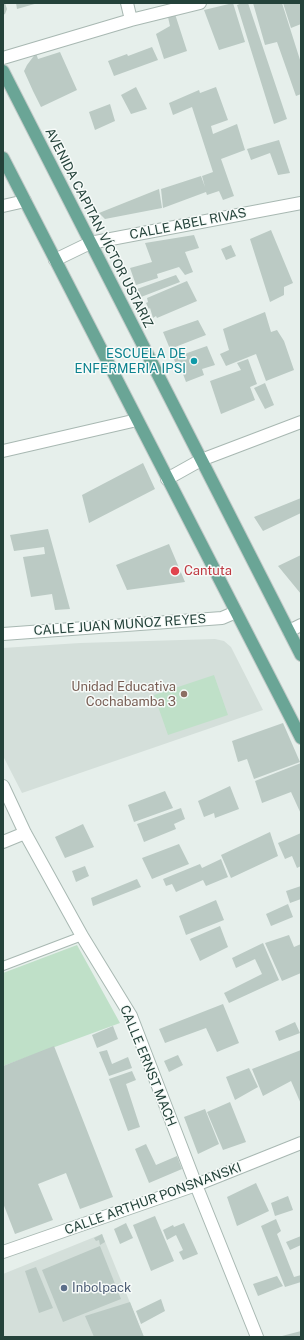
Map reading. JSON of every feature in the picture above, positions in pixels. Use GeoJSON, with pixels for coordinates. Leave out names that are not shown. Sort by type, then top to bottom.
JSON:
{"type":"FeatureCollection","features":[{"type":"Feature","properties":{"kind":"main road","name":"AVENIDA CAPITAN VÍCTOR USTARIZ"},"geometry":{"type":"LineString","coordinates":[[3,71],[301,655]]}},
{"type":"Feature","properties":{"kind":"main road"},"geometry":{"type":"LineString","coordinates":[[3,158],[301,738]]}},
{"type":"Feature","properties":{"kind":"street"},"geometry":{"type":"LineString","coordinates":[[127,3],[132,20]]}},
{"type":"Feature","properties":{"kind":"street"},"geometry":{"type":"LineString","coordinates":[[3,58],[132,20],[200,3]]}},
{"type":"Feature","properties":{"kind":"street"},"geometry":{"type":"LineString","coordinates":[[3,206],[25,201]]}},
{"type":"Feature","properties":{"kind":"street","name":"CALLE ABEL RIVAS"},"geometry":{"type":"LineString","coordinates":[[55,260],[90,242],[301,203]]}},
{"type":"Feature","properties":{"kind":"street"},"geometry":{"type":"LineString","coordinates":[[3,452],[137,420]]}},
{"type":"Feature","properties":{"kind":"street"},"geometry":{"type":"LineString","coordinates":[[167,479],[201,460],[301,422]]}},
{"type":"Feature","properties":{"kind":"street","name":"CALLE JUAN MUÑOZ REYES"},"geometry":{"type":"LineString","coordinates":[[3,634],[222,618],[236,612]]}},
{"type":"Feature","properties":{"kind":"street"},"geometry":{"type":"LineString","coordinates":[[289,631],[301,625]]}},
{"type":"Feature","properties":{"kind":"street","name":"CALLE ERNST MACH"},"geometry":{"type":"LineString","coordinates":[[3,786],[25,833],[82,936],[131,1016],[196,1185],[257,1337]]}},
{"type":"Feature","properties":{"kind":"street"},"geometry":{"type":"LineString","coordinates":[[3,842],[25,833]]}},
{"type":"Feature","properties":{"kind":"street","name":"CALLE ARTHUR PONSNANSKI"},"geometry":{"type":"LineString","coordinates":[[3,1252],[196,1185],[301,1143]]}},
{"type":"Feature","properties":{"kind":"lane"},"geometry":{"type":"LineString","coordinates":[[3,966],[82,936]]}},
{"type":"Feature","properties":{"kind":"shaded area"},"geometry":{"type":"Polygon","coordinates":[[[215,639],[224,641],[231,647],[263,710],[22,793],[3,756],[3,648],[80,643],[215,639]]]}},
{"type":"Feature","properties":{"kind":"shaded area","name":"Inbolpack"},"geometry":{"type":"Polygon","coordinates":[[[102,1234],[144,1337],[3,1337],[3,1274],[102,1234]]]}},
{"type":"Feature","properties":{"kind":"green space"},"geometry":{"type":"Polygon","coordinates":[[[214,675],[228,715],[168,735],[154,695],[214,675]]]}},
{"type":"Feature","properties":{"kind":"green space"},"geometry":{"type":"Polygon","coordinates":[[[77,945],[120,1023],[3,1066],[3,973],[77,945]]]}},
{"type":"Feature","properties":{"kind":"building"},"geometry":{"type":"Polygon","coordinates":[[[3,3],[5,3],[7,9],[3,15],[3,3]]]}},
{"type":"Feature","properties":{"kind":"building"},"geometry":{"type":"Polygon","coordinates":[[[16,3],[38,3],[17,9],[16,3]]]}},
{"type":"Feature","properties":{"kind":"building"},"geometry":{"type":"Polygon","coordinates":[[[233,3],[245,42],[219,50],[204,10],[233,3]]]}},
{"type":"Feature","properties":{"kind":"building"},"geometry":{"type":"Polygon","coordinates":[[[248,3],[287,119],[274,124],[237,5],[248,3]]]}},
{"type":"Feature","properties":{"kind":"building"},"geometry":{"type":"Polygon","coordinates":[[[253,3],[282,3],[301,63],[301,94],[296,96],[277,42],[265,45],[253,3]]]}},
{"type":"Feature","properties":{"kind":"building"},"geometry":{"type":"Polygon","coordinates":[[[283,3],[301,3],[301,24],[291,28],[283,3]]]}},
{"type":"Feature","properties":{"kind":"building"},"geometry":{"type":"Polygon","coordinates":[[[175,14],[187,51],[164,59],[156,34],[170,26],[168,17],[175,14]]]}},
{"type":"Feature","properties":{"kind":"building"},"geometry":{"type":"Polygon","coordinates":[[[152,47],[158,60],[114,76],[108,61],[127,54],[128,56],[152,47]]]}},
{"type":"Feature","properties":{"kind":"building"},"geometry":{"type":"Polygon","coordinates":[[[60,52],[77,90],[41,107],[24,71],[36,53],[38,59],[60,52]]]}},
{"type":"Feature","properties":{"kind":"building"},"geometry":{"type":"Polygon","coordinates":[[[136,87],[147,109],[131,114],[121,95],[136,87]]]}},
{"type":"Feature","properties":{"kind":"building"},"geometry":{"type":"Polygon","coordinates":[[[216,87],[228,120],[211,126],[213,134],[237,124],[245,150],[221,159],[234,196],[223,200],[219,191],[207,195],[206,192],[163,208],[161,189],[201,176],[205,187],[202,176],[213,172],[192,107],[173,115],[169,103],[199,90],[200,93],[216,87]]]}},
{"type":"Feature","properties":{"kind":"building"},"geometry":{"type":"Polygon","coordinates":[[[110,104],[115,121],[95,130],[89,112],[110,104]]]}},
{"type":"Feature","properties":{"kind":"building"},"geometry":{"type":"Polygon","coordinates":[[[279,140],[290,173],[278,175],[270,153],[251,160],[247,149],[279,140]]]}},
{"type":"Feature","properties":{"kind":"building"},"geometry":{"type":"Polygon","coordinates":[[[159,189],[162,208],[105,219],[99,213],[159,189]]]}},
{"type":"Feature","properties":{"kind":"building"},"geometry":{"type":"Polygon","coordinates":[[[271,230],[293,283],[284,287],[284,295],[270,302],[250,239],[271,230]]]}},
{"type":"Feature","properties":{"kind":"building"},"geometry":{"type":"Polygon","coordinates":[[[194,235],[199,248],[185,252],[193,272],[185,275],[179,267],[157,274],[158,278],[136,285],[130,268],[152,262],[145,243],[194,235]]]}},
{"type":"Feature","properties":{"kind":"building"},"geometry":{"type":"Polygon","coordinates":[[[231,245],[236,256],[226,260],[221,249],[231,245]]]}},
{"type":"Feature","properties":{"kind":"building"},"geometry":{"type":"Polygon","coordinates":[[[176,275],[180,282],[141,297],[137,289],[176,275]]]}},
{"type":"Feature","properties":{"kind":"building"},"geometry":{"type":"Polygon","coordinates":[[[187,281],[197,301],[157,318],[156,316],[153,318],[150,308],[149,309],[146,303],[148,302],[147,298],[187,281]]]}},
{"type":"Feature","properties":{"kind":"building"},"geometry":{"type":"Polygon","coordinates":[[[265,312],[271,332],[277,330],[284,341],[294,370],[266,381],[256,354],[226,366],[220,354],[229,350],[223,329],[265,312]]]}},
{"type":"Feature","properties":{"kind":"building"},"geometry":{"type":"Polygon","coordinates":[[[198,320],[206,335],[170,349],[163,332],[198,320]]]}},
{"type":"Feature","properties":{"kind":"building","name":"ESCUELA DE ENFERMERIA IPSI"},"geometry":{"type":"Polygon","coordinates":[[[207,346],[215,365],[202,369],[204,375],[186,382],[180,366],[178,367],[173,358],[207,346]]]}},
{"type":"Feature","properties":{"kind":"building"},"geometry":{"type":"Polygon","coordinates":[[[248,359],[257,384],[250,387],[255,400],[221,414],[210,381],[241,370],[237,363],[248,359]]]}},
{"type":"Feature","properties":{"kind":"building"},"geometry":{"type":"Polygon","coordinates":[[[265,383],[274,405],[265,409],[254,388],[265,383]]]}},
{"type":"Feature","properties":{"kind":"building"},"geometry":{"type":"Polygon","coordinates":[[[143,463],[155,489],[89,523],[82,495],[143,463]]]}},
{"type":"Feature","properties":{"kind":"building"},"geometry":{"type":"Polygon","coordinates":[[[301,498],[301,513],[263,531],[254,517],[301,498]]]}},
{"type":"Feature","properties":{"kind":"building"},"geometry":{"type":"Polygon","coordinates":[[[48,529],[70,609],[55,610],[52,594],[31,597],[23,557],[45,554],[44,547],[14,551],[10,535],[48,529]]]}},
{"type":"Feature","properties":{"kind":"building"},"geometry":{"type":"Polygon","coordinates":[[[169,544],[185,582],[127,590],[116,565],[169,544]]]}},
{"type":"Feature","properties":{"kind":"building"},"geometry":{"type":"Polygon","coordinates":[[[301,555],[301,594],[278,566],[301,555]]]}},
{"type":"Feature","properties":{"kind":"building"},"geometry":{"type":"Polygon","coordinates":[[[283,723],[300,762],[254,779],[247,759],[238,762],[232,741],[283,723]]]}},
{"type":"Feature","properties":{"kind":"building"},"geometry":{"type":"Polygon","coordinates":[[[301,763],[301,814],[291,792],[262,803],[255,781],[301,763]]]}},
{"type":"Feature","properties":{"kind":"building"},"geometry":{"type":"Polygon","coordinates":[[[230,786],[239,809],[215,818],[214,813],[204,817],[198,801],[230,786]]]}},
{"type":"Feature","properties":{"kind":"building"},"geometry":{"type":"Polygon","coordinates":[[[165,791],[173,808],[134,822],[128,805],[165,791]]]}},
{"type":"Feature","properties":{"kind":"building"},"geometry":{"type":"Polygon","coordinates":[[[181,808],[185,819],[174,824],[176,829],[144,842],[137,824],[181,808]]]}},
{"type":"Feature","properties":{"kind":"building"},"geometry":{"type":"Polygon","coordinates":[[[83,824],[94,847],[65,858],[55,837],[83,824]]]}},
{"type":"Feature","properties":{"kind":"building"},"geometry":{"type":"Polygon","coordinates":[[[270,832],[278,856],[231,878],[221,855],[270,832]]]}},
{"type":"Feature","properties":{"kind":"building"},"geometry":{"type":"Polygon","coordinates":[[[301,833],[301,866],[297,868],[292,856],[285,859],[278,843],[301,833]]]}},
{"type":"Feature","properties":{"kind":"building"},"geometry":{"type":"Polygon","coordinates":[[[179,844],[189,864],[152,879],[142,858],[179,844]]]}},
{"type":"Feature","properties":{"kind":"building"},"geometry":{"type":"Polygon","coordinates":[[[221,859],[228,877],[206,886],[203,880],[176,892],[172,884],[166,886],[163,879],[200,864],[202,868],[221,859]]]}},
{"type":"Feature","properties":{"kind":"building"},"geometry":{"type":"Polygon","coordinates":[[[85,866],[89,876],[76,882],[72,871],[85,866]]]}},
{"type":"Feature","properties":{"kind":"building"},"geometry":{"type":"Polygon","coordinates":[[[137,879],[141,887],[93,906],[91,898],[137,879]]]}},
{"type":"Feature","properties":{"kind":"building"},"geometry":{"type":"Polygon","coordinates":[[[301,886],[301,899],[290,903],[286,891],[301,886]]]}},
{"type":"Feature","properties":{"kind":"building"},"geometry":{"type":"Polygon","coordinates":[[[216,900],[224,920],[186,935],[179,916],[216,900]]]}},
{"type":"Feature","properties":{"kind":"building"},"geometry":{"type":"Polygon","coordinates":[[[288,904],[293,917],[271,926],[266,914],[288,904]]]}},
{"type":"Feature","properties":{"kind":"building"},"geometry":{"type":"Polygon","coordinates":[[[220,926],[228,947],[200,961],[190,939],[220,926]]]}},
{"type":"Feature","properties":{"kind":"building"},"geometry":{"type":"Polygon","coordinates":[[[289,935],[294,947],[301,944],[301,973],[282,981],[265,943],[289,935]]]}},
{"type":"Feature","properties":{"kind":"building"},"geometry":{"type":"Polygon","coordinates":[[[263,943],[279,980],[229,1003],[224,993],[262,974],[255,959],[236,968],[232,958],[263,943]]]}},
{"type":"Feature","properties":{"kind":"building"},"geometry":{"type":"Polygon","coordinates":[[[223,1004],[239,1043],[217,1052],[206,1028],[165,1043],[159,1029],[223,1004]]]}},
{"type":"Feature","properties":{"kind":"building"},"geometry":{"type":"Polygon","coordinates":[[[295,1022],[300,1033],[279,1041],[275,1031],[295,1022]]]}},
{"type":"Feature","properties":{"kind":"building"},"geometry":{"type":"Polygon","coordinates":[[[113,1026],[118,1039],[97,1048],[92,1035],[113,1026]]]}},
{"type":"Feature","properties":{"kind":"building"},"geometry":{"type":"Polygon","coordinates":[[[54,1046],[113,1197],[80,1209],[66,1173],[38,1184],[53,1220],[15,1234],[3,1203],[3,1066],[54,1046]]]}},
{"type":"Feature","properties":{"kind":"building"},"geometry":{"type":"Polygon","coordinates":[[[107,1050],[112,1064],[128,1057],[132,1068],[109,1076],[99,1052],[107,1050]]]}},
{"type":"Feature","properties":{"kind":"building"},"geometry":{"type":"Polygon","coordinates":[[[301,1050],[301,1104],[291,1081],[263,1096],[252,1069],[301,1050]]]}},
{"type":"Feature","properties":{"kind":"building"},"geometry":{"type":"Polygon","coordinates":[[[178,1055],[183,1065],[169,1072],[164,1061],[178,1055]]]}},
{"type":"Feature","properties":{"kind":"building"},"geometry":{"type":"Polygon","coordinates":[[[249,1068],[258,1087],[235,1100],[226,1077],[249,1068]]]}},
{"type":"Feature","properties":{"kind":"building"},"geometry":{"type":"Polygon","coordinates":[[[132,1071],[136,1080],[126,1084],[140,1127],[128,1131],[109,1079],[132,1071]]]}},
{"type":"Feature","properties":{"kind":"building"},"geometry":{"type":"Polygon","coordinates":[[[230,1102],[246,1142],[223,1150],[207,1112],[230,1102]]]}},
{"type":"Feature","properties":{"kind":"building"},"geometry":{"type":"Polygon","coordinates":[[[205,1109],[219,1144],[198,1154],[184,1117],[205,1109]]]}},
{"type":"Feature","properties":{"kind":"building"},"geometry":{"type":"Polygon","coordinates":[[[146,1144],[156,1165],[177,1156],[182,1169],[149,1183],[135,1149],[146,1144]]]}},
{"type":"Feature","properties":{"kind":"building"},"geometry":{"type":"Polygon","coordinates":[[[256,1183],[269,1211],[237,1226],[227,1197],[256,1183]]]}},
{"type":"Feature","properties":{"kind":"building"},"geometry":{"type":"Polygon","coordinates":[[[288,1196],[293,1210],[275,1216],[271,1203],[288,1196]]]}},
{"type":"Feature","properties":{"kind":"building"},"geometry":{"type":"Polygon","coordinates":[[[155,1216],[174,1261],[151,1271],[133,1225],[155,1216]]]}},
{"type":"Feature","properties":{"kind":"building"},"geometry":{"type":"Polygon","coordinates":[[[276,1219],[281,1231],[277,1234],[294,1277],[301,1275],[301,1282],[285,1287],[261,1226],[276,1219]]]}},
{"type":"Feature","properties":{"kind":"building"},"geometry":{"type":"Polygon","coordinates":[[[126,1223],[133,1238],[120,1244],[114,1229],[126,1223]]]}},
{"type":"Feature","properties":{"kind":"building"},"geometry":{"type":"Polygon","coordinates":[[[184,1223],[198,1254],[183,1260],[179,1252],[183,1250],[176,1235],[167,1240],[163,1230],[173,1225],[174,1227],[184,1223]]]}},
{"type":"Feature","properties":{"kind":"building"},"geometry":{"type":"Polygon","coordinates":[[[102,1234],[105,1242],[100,1245],[99,1240],[96,1241],[94,1238],[102,1234]]]}},
{"type":"Feature","properties":{"kind":"building"},"geometry":{"type":"Polygon","coordinates":[[[301,1236],[301,1245],[290,1250],[286,1242],[301,1236]]]}},
{"type":"Feature","properties":{"kind":"building"},"geometry":{"type":"Polygon","coordinates":[[[100,1246],[121,1299],[63,1322],[42,1270],[100,1246]]]}},
{"type":"Feature","properties":{"kind":"building"},"geometry":{"type":"Polygon","coordinates":[[[36,1267],[53,1308],[39,1313],[25,1271],[36,1267]]]}},
{"type":"Feature","properties":{"kind":"building"},"geometry":{"type":"Polygon","coordinates":[[[277,1276],[283,1286],[258,1296],[253,1284],[277,1276]]]}},
{"type":"Feature","properties":{"kind":"building"},"geometry":{"type":"Polygon","coordinates":[[[161,1299],[165,1311],[141,1324],[136,1311],[161,1299]]]}},
{"type":"Feature","properties":{"kind":"building"},"geometry":{"type":"Polygon","coordinates":[[[130,1302],[144,1337],[94,1337],[85,1316],[130,1302]]]}},
{"type":"Feature","properties":{"kind":"building"},"geometry":{"type":"Polygon","coordinates":[[[301,1331],[301,1337],[282,1337],[282,1336],[301,1331]]]}},
{"type":"Feature","properties":{"kind":"place","name":"ESCUELA DE ENFERMERIA IPSI"},"geometry":{"type":"Point","coordinates":[194,361]}},
{"type":"Feature","properties":{"kind":"place","name":"Cantuta"},"geometry":{"type":"Point","coordinates":[175,571]}},
{"type":"Feature","properties":{"kind":"place","name":"Unidad Educativa Cochabamba 3"},"geometry":{"type":"Point","coordinates":[184,694]}},
{"type":"Feature","properties":{"kind":"place","name":"Inbolpack"},"geometry":{"type":"Point","coordinates":[64,1288]}}]}
